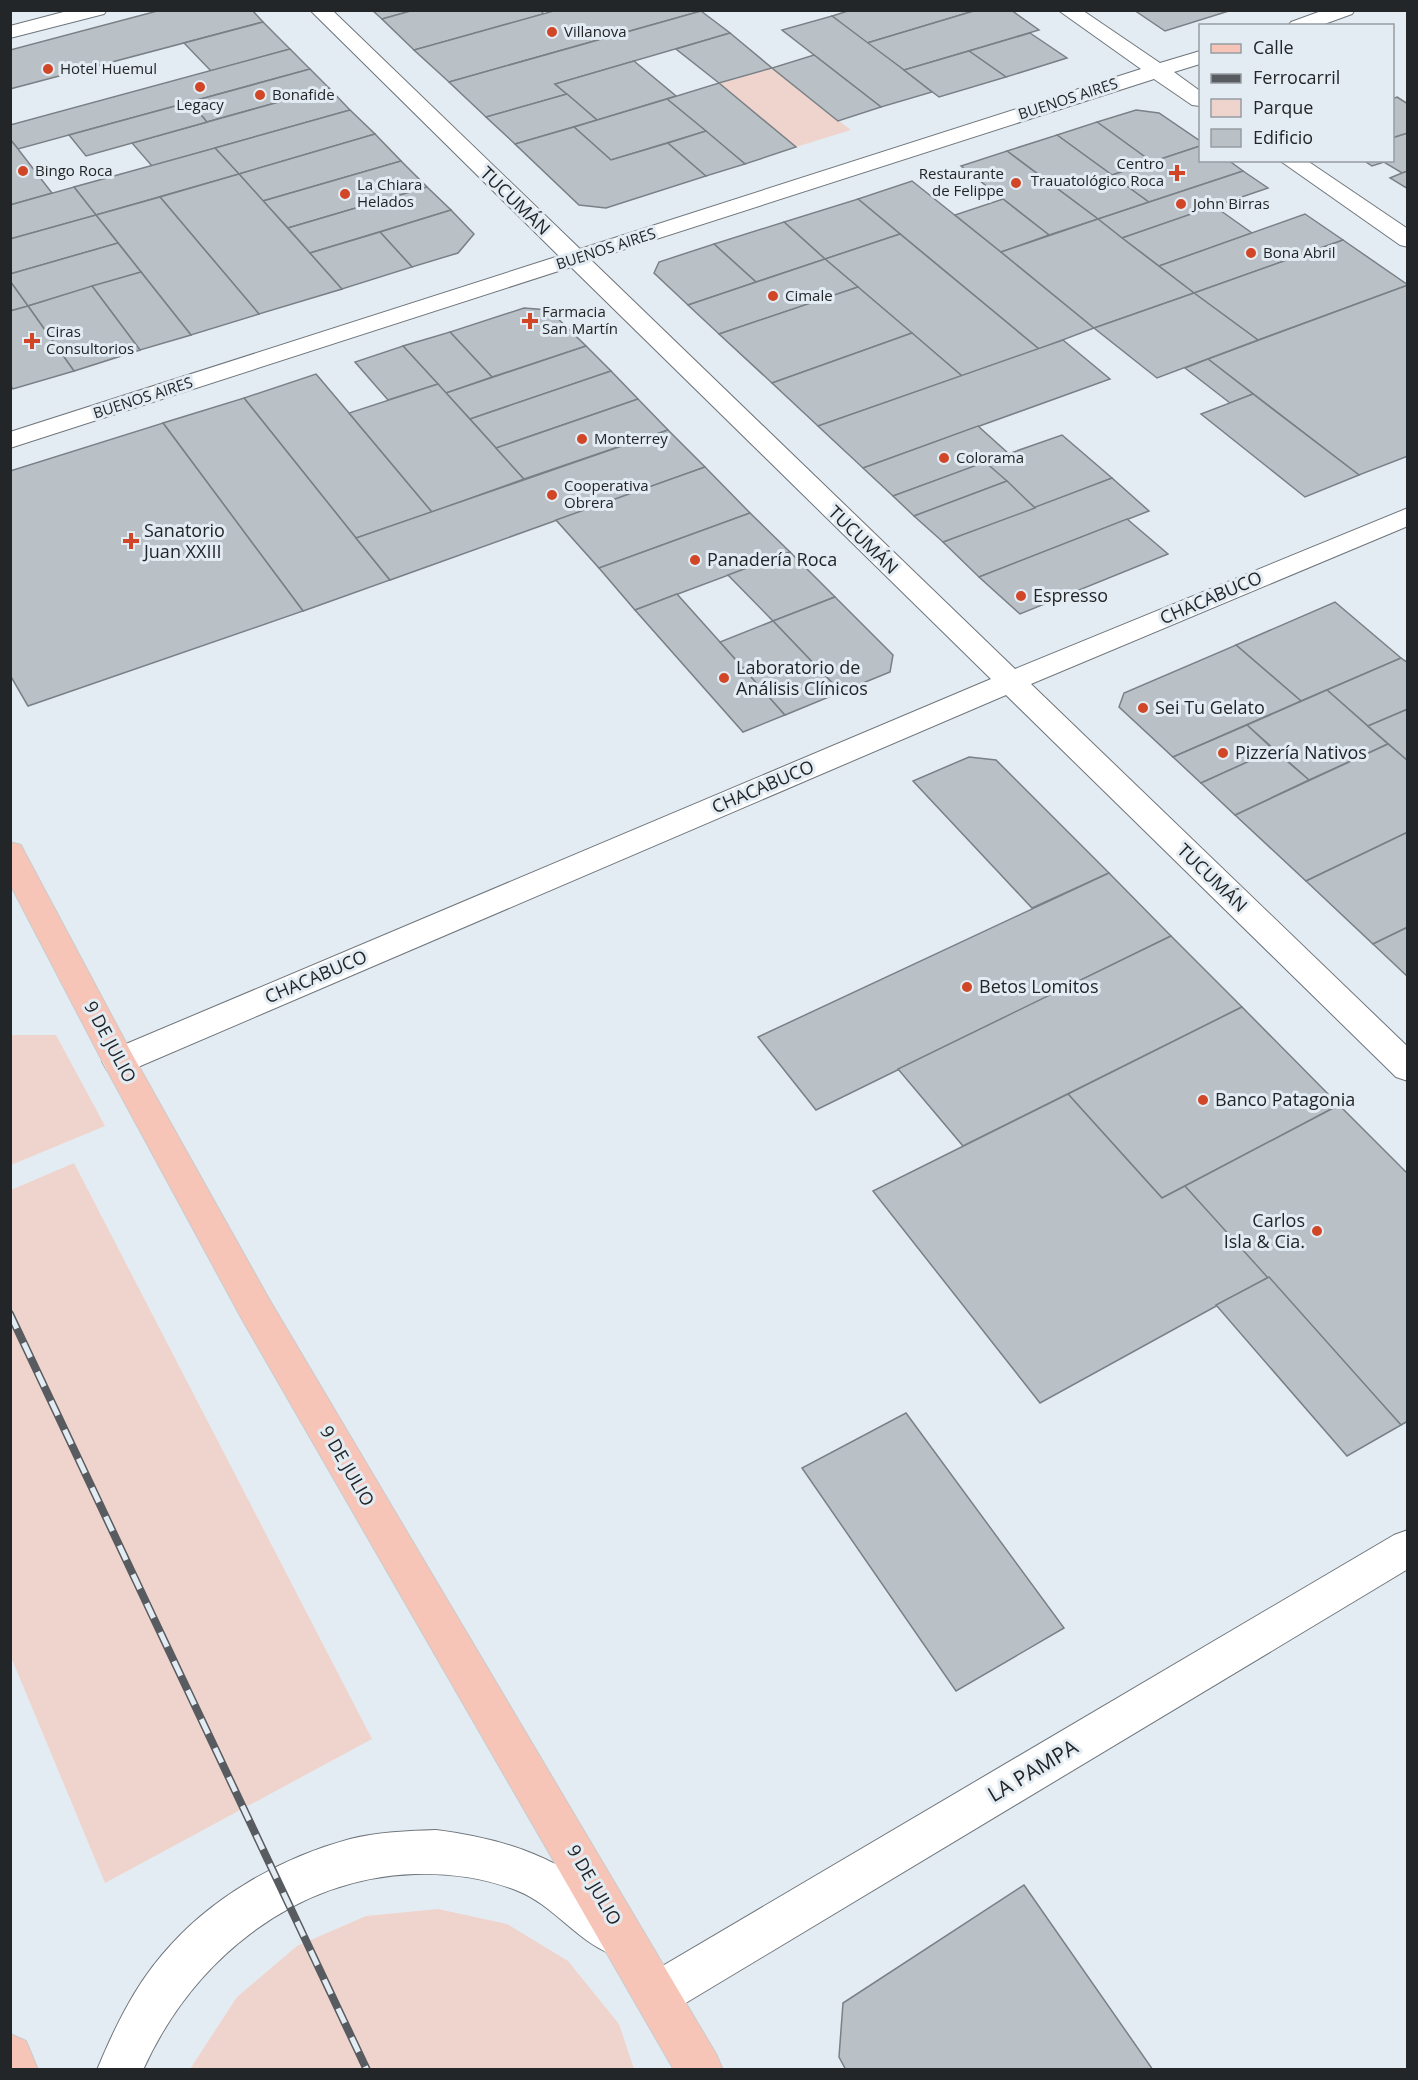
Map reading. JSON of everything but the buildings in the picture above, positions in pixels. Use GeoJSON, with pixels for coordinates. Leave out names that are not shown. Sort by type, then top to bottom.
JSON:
{"type":"FeatureCollection","features":[{"type":"Feature","properties":{"kind":"main road","name":"9 DE JULIO"},"geometry":{"type":"LineString","coordinates":[[10,853],[119,1061],[256,1310],[658,1994],[700,2070]]}},
{"type":"Feature","properties":{"kind":"main road"},"geometry":{"type":"LineString","coordinates":[[10,2057],[15,2070]]}},
{"type":"Feature","properties":{"kind":"street"},"geometry":{"type":"LineString","coordinates":[[10,32],[97,10]]}},
{"type":"Feature","properties":{"kind":"street","name":"TUCUMÁN"},"geometry":{"type":"LineString","coordinates":[[320,10],[1407,1068]]}},
{"type":"Feature","properties":{"kind":"street"},"geometry":{"type":"LineString","coordinates":[[1068,10],[1199,99]]}},
{"type":"Feature","properties":{"kind":"street"},"geometry":{"type":"LineString","coordinates":[[1304,24],[1345,10]]}},
{"type":"Feature","properties":{"kind":"street","name":"BUENOS AIRES"},"geometry":{"type":"LineString","coordinates":[[10,440],[1199,57]]}},
{"type":"Feature","properties":{"kind":"street"},"geometry":{"type":"LineString","coordinates":[[1293,162],[1407,240]]}},
{"type":"Feature","properties":{"kind":"street","name":"CHACABUCO"},"geometry":{"type":"LineString","coordinates":[[119,1061],[1010,682],[1407,516]]}},
{"type":"Feature","properties":{"kind":"street","name":"LA PAMPA"},"geometry":{"type":"LineString","coordinates":[[658,1994],[1407,1548]]}},
{"type":"Feature","properties":{"kind":"street"},"geometry":{"type":"LineString","coordinates":[[120,2070],[134,2034],[175,1973],[224,1924],[280,1886],[339,1862],[402,1851],[462,1854],[522,1870],[575,1900],[621,1941],[658,1994],[684,2055],[687,2070]]}},
{"type":"Feature","properties":{"kind":"green space"},"geometry":{"type":"Polygon","coordinates":[[[772,68],[851,130],[796,147],[719,83],[772,68]]]}},
{"type":"Feature","properties":{"kind":"green space"},"geometry":{"type":"Polygon","coordinates":[[[11,1035],[56,1035],[105,1126],[11,1165],[11,1035]]]}},
{"type":"Feature","properties":{"kind":"green space"},"geometry":{"type":"Polygon","coordinates":[[[74,1163],[372,1739],[105,1883],[11,1657],[11,1190],[74,1163]]]}},
{"type":"Feature","properties":{"kind":"green space"},"geometry":{"type":"Polygon","coordinates":[[[438,1909],[507,1924],[568,1961],[619,2024],[634,2069],[190,2069],[237,1997],[297,1946],[366,1916],[438,1909]]]}},
{"type":"Feature","properties":{"kind":"railway"},"geometry":{"type":"LineString","coordinates":[[10,1314],[367,2070]]}},
{"type":"Feature","properties":{"kind":"place","name":"Villanova"},"geometry":{"type":"Point","coordinates":[552,32]}},
{"type":"Feature","properties":{"kind":"place","name":"Hotel Huemul"},"geometry":{"type":"Point","coordinates":[48,69]}},
{"type":"Feature","properties":{"kind":"place","name":"Legacy"},"geometry":{"type":"Point","coordinates":[200,87]}},
{"type":"Feature","properties":{"kind":"place","name":"Bonafide"},"geometry":{"type":"Point","coordinates":[260,95]}},
{"type":"Feature","properties":{"kind":"place","name":"Bingo Roca"},"geometry":{"type":"Point","coordinates":[23,171]}},
{"type":"Feature","properties":{"kind":"place","name":"Centro Trauatológico Roca"},"geometry":{"type":"Point","coordinates":[1177,173]}},
{"type":"Feature","properties":{"kind":"place","name":"Restaurante de Felippe"},"geometry":{"type":"Point","coordinates":[1016,183]}},
{"type":"Feature","properties":{"kind":"place","name":"La Chiara Helados"},"geometry":{"type":"Point","coordinates":[345,194]}},
{"type":"Feature","properties":{"kind":"place","name":"John Birras"},"geometry":{"type":"Point","coordinates":[1181,204]}},
{"type":"Feature","properties":{"kind":"place","name":"Bona Abril"},"geometry":{"type":"Point","coordinates":[1251,253]}},
{"type":"Feature","properties":{"kind":"place","name":"Cimale"},"geometry":{"type":"Point","coordinates":[773,296]}},
{"type":"Feature","properties":{"kind":"place","name":"Farmacia San Martín"},"geometry":{"type":"Point","coordinates":[530,321]}},
{"type":"Feature","properties":{"kind":"place","name":"Ciras Consultorios"},"geometry":{"type":"Point","coordinates":[32,341]}},
{"type":"Feature","properties":{"kind":"place","name":"Monterrey"},"geometry":{"type":"Point","coordinates":[582,439]}},
{"type":"Feature","properties":{"kind":"place","name":"Colorama"},"geometry":{"type":"Point","coordinates":[944,458]}},
{"type":"Feature","properties":{"kind":"place","name":"Cooperativa Obrera"},"geometry":{"type":"Point","coordinates":[552,495]}},
{"type":"Feature","properties":{"kind":"place","name":"Sanatorio Juan XXIII"},"geometry":{"type":"Point","coordinates":[131,541]}},
{"type":"Feature","properties":{"kind":"place","name":"Panadería Roca"},"geometry":{"type":"Point","coordinates":[695,560]}},
{"type":"Feature","properties":{"kind":"place","name":"Espresso"},"geometry":{"type":"Point","coordinates":[1021,596]}},
{"type":"Feature","properties":{"kind":"place","name":"Laboratorio de Análisis Clínicos"},"geometry":{"type":"Point","coordinates":[724,678]}},
{"type":"Feature","properties":{"kind":"place","name":"Sei Tu Gelato"},"geometry":{"type":"Point","coordinates":[1143,708]}},
{"type":"Feature","properties":{"kind":"place","name":"Pizzería Nativos"},"geometry":{"type":"Point","coordinates":[1223,753]}},
{"type":"Feature","properties":{"kind":"place","name":"Betos Lomitos"},"geometry":{"type":"Point","coordinates":[967,987]}},
{"type":"Feature","properties":{"kind":"place","name":"Banco Patagonia"},"geometry":{"type":"Point","coordinates":[1203,1100]}},
{"type":"Feature","properties":{"kind":"place","name":"Carlos Isla & Cia."},"geometry":{"type":"Point","coordinates":[1317,1231]}}]}
